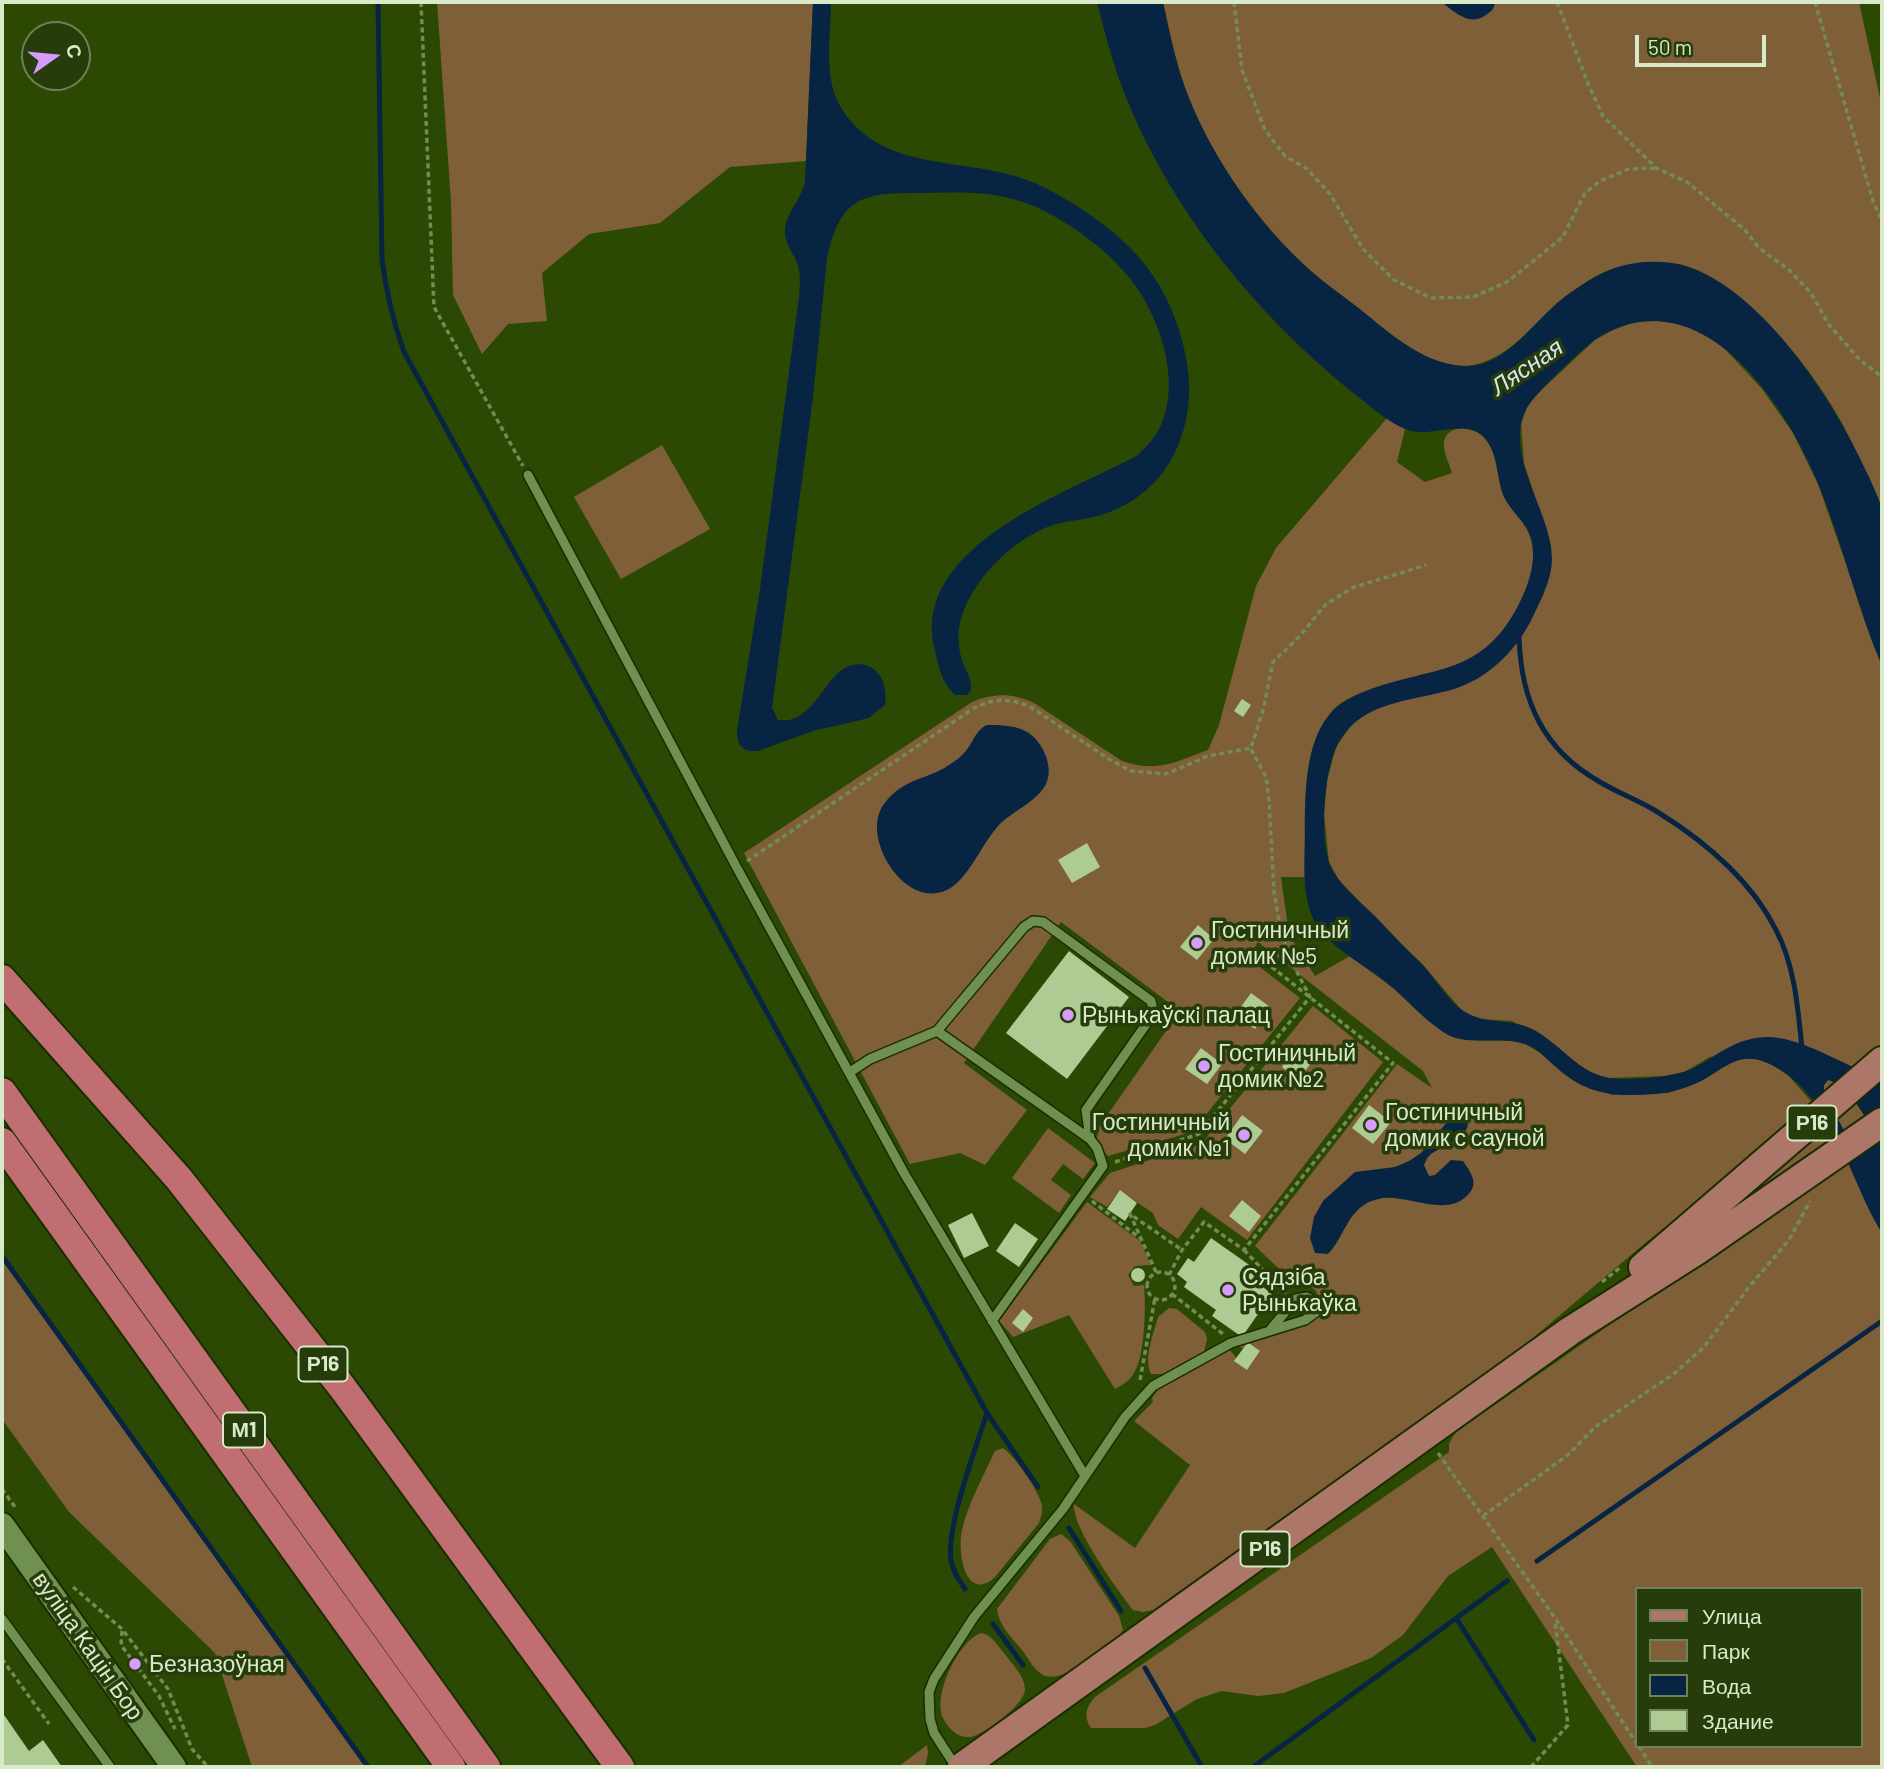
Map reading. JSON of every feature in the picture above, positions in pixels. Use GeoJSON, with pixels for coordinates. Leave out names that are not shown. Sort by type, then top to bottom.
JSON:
{"type":"FeatureCollection","features":[{"type":"Feature","properties":{"kind":"highway","name":"Р16"},"geometry":{"type":"LineString","coordinates":[[2,979],[179,1179],[342,1387],[620,1767]]}},
{"type":"Feature","properties":{"kind":"highway","name":"М1"},"geometry":{"type":"LineString","coordinates":[[2,1092],[486,1767]]}},
{"type":"Feature","properties":{"kind":"highway","name":"М1"},"geometry":{"type":"LineString","coordinates":[[2,1142],[451,1767]]}},
{"type":"Feature","properties":{"kind":"main road","name":"Р16"},"geometry":{"type":"LineString","coordinates":[[1570,1331],[1882,1061]]}},
{"type":"Feature","properties":{"kind":"main road","name":"Р16"},"geometry":{"type":"LineString","coordinates":[[962,1767],[1570,1331],[1696,1251],[1882,1122]]}},
{"type":"Feature","properties":{"kind":"main road","name":"вуліца Кацін Бор"},"geometry":{"type":"LineString","coordinates":[[9,1518],[174,1767]]}},
{"type":"Feature","properties":{"kind":"lane"},"geometry":{"type":"LineString","coordinates":[[528,475],[737,868],[904,1173],[1085,1476]]}},
{"type":"Feature","properties":{"kind":"lane"},"geometry":{"type":"LineString","coordinates":[[850,1072],[870,1059],[937,1031],[1024,927],[1033,921],[1044,922],[1153,1005],[1154,1013],[1086,1110],[1090,1139]]}},
{"type":"Feature","properties":{"kind":"lane"},"geometry":{"type":"LineString","coordinates":[[937,1031],[1090,1139],[1101,1157],[1103,1166],[992,1321]]}},
{"type":"Feature","properties":{"kind":"lane"},"geometry":{"type":"LineString","coordinates":[[956,1767],[934,1733],[930,1719],[929,1692],[934,1679],[974,1617],[1063,1509],[1125,1417],[1153,1386],[1231,1343],[1305,1320],[1316,1312],[1312,1300],[1301,1297],[1292,1303],[1271,1329]]}},
{"type":"Feature","properties":{"kind":"lane"},"geometry":{"type":"LineString","coordinates":[[2,1619],[110,1767]]}},
{"type":"Feature","properties":{"kind":"path"},"geometry":{"type":"LineString","coordinates":[[421,2],[434,307],[528,475]]}},
{"type":"Feature","properties":{"kind":"path"},"geometry":{"type":"LineString","coordinates":[[1234,2],[1242,69],[1265,130],[1285,156],[1306,169],[1330,194],[1363,249],[1394,280],[1432,298],[1473,297],[1507,282],[1563,237],[1584,193],[1600,181],[1629,169],[1656,168]]}},
{"type":"Feature","properties":{"kind":"path"},"geometry":{"type":"LineString","coordinates":[[1557,2],[1603,116],[1656,168],[1687,182],[1744,229],[1759,248],[1789,270],[1811,293],[1829,325],[1859,359],[1882,377]]}},
{"type":"Feature","properties":{"kind":"path"},"geometry":{"type":"LineString","coordinates":[[1815,2],[1873,201],[1882,221]]}},
{"type":"Feature","properties":{"kind":"path"},"geometry":{"type":"LineString","coordinates":[[1310,997],[1281,933],[1274,892],[1266,777],[1251,748],[1263,710],[1273,662],[1300,636],[1325,605],[1352,588],[1426,565]]}},
{"type":"Feature","properties":{"kind":"path"},"geometry":{"type":"LineString","coordinates":[[737,868],[971,710],[994,700],[1019,701],[1131,771],[1166,774],[1209,756],[1251,748]]}},
{"type":"Feature","properties":{"kind":"path"},"geometry":{"type":"LineString","coordinates":[[1244,1250],[1392,1063],[1254,953]]}},
{"type":"Feature","properties":{"kind":"path"},"geometry":{"type":"LineString","coordinates":[[1103,1166],[1199,1134],[1310,997]]}},
{"type":"Feature","properties":{"kind":"path"},"geometry":{"type":"LineString","coordinates":[[1084,1195],[1142,1241]]}},
{"type":"Feature","properties":{"kind":"path"},"geometry":{"type":"LineString","coordinates":[[1483,1516],[1568,1455],[1595,1427],[1675,1373],[1704,1347],[1789,1240],[1812,1196]]}},
{"type":"Feature","properties":{"kind":"path"},"geometry":{"type":"LineString","coordinates":[[1156,1272],[1130,1214],[1182,1250]]}},
{"type":"Feature","properties":{"kind":"path"},"geometry":{"type":"LineString","coordinates":[[1169,1275],[1182,1250],[1204,1222],[1244,1250],[1292,1303]]}},
{"type":"Feature","properties":{"kind":"path"},"geometry":{"type":"LineString","coordinates":[[1156,1272],[1165,1272],[1174,1283],[1172,1294],[1164,1299],[1150,1294],[1147,1284],[1156,1272]]}},
{"type":"Feature","properties":{"kind":"path"},"geometry":{"type":"LineString","coordinates":[[1172,1294],[1231,1343]]}},
{"type":"Feature","properties":{"kind":"path"},"geometry":{"type":"LineString","coordinates":[[1138,1383],[1155,1298]]}},
{"type":"Feature","properties":{"kind":"path"},"geometry":{"type":"LineString","coordinates":[[1425,1434],[1555,1618],[1636,1742]]}},
{"type":"Feature","properties":{"kind":"path"},"geometry":{"type":"LineString","coordinates":[[2,1489],[9,1518]]}},
{"type":"Feature","properties":{"kind":"path"},"geometry":{"type":"LineString","coordinates":[[70,1585],[122,1629],[168,1689],[192,1749],[208,1767]]}},
{"type":"Feature","properties":{"kind":"path"},"geometry":{"type":"LineString","coordinates":[[1531,1767],[1568,1725],[1555,1618]]}},
{"type":"Feature","properties":{"kind":"path"},"geometry":{"type":"LineString","coordinates":[[122,1629],[121,1645],[159,1696],[176,1732]]}},
{"type":"Feature","properties":{"kind":"path"},"geometry":{"type":"LineString","coordinates":[[2,1659],[49,1724]]}},
{"type":"Feature","properties":{"kind":"path"},"geometry":{"type":"LineString","coordinates":[[1640,1748],[1652,1767]]}},
{"type":"Feature","properties":{"kind":"green space"},"geometry":{"type":"Polygon","coordinates":[[[437,2],[813,2],[806,161],[730,167],[660,223],[589,234],[542,273],[547,321],[508,324],[482,354],[453,295],[451,202],[437,2]]]}},
{"type":"Feature","properties":{"kind":"green space"},"geometry":{"type":"Polygon","coordinates":[[[1163,2],[1859,2],[1882,107],[1882,508],[1841,421],[1794,352],[1774,329],[1729,289],[1706,274],[1683,265],[1626,267],[1597,276],[1562,299],[1509,348],[1473,365],[1459,366],[1432,359],[1395,337],[1298,259],[1247,200],[1218,156],[1194,109],[1175,54],[1163,2]]]}},
{"type":"Feature","properties":{"kind":"green space"},"geometry":{"type":"Polygon","coordinates":[[[1635,322],[1680,324],[1703,332],[1724,348],[1762,389],[1793,433],[1818,484],[1882,666],[1882,1053],[1863,1067],[1853,1067],[1812,1048],[1710,1057],[1684,1072],[1665,1076],[1606,1078],[1588,1071],[1554,1044],[1512,1021],[1479,1019],[1464,1013],[1424,966],[1339,880],[1329,862],[1324,814],[1327,780],[1336,747],[1352,724],[1372,710],[1456,688],[1477,679],[1519,641],[1544,593],[1551,546],[1524,463],[1521,423],[1526,409],[1535,396],[1595,340],[1635,322]]]}},
{"type":"Feature","properties":{"kind":"green space"},"geometry":{"type":"Polygon","coordinates":[[[1387,418],[1405,429],[1397,462],[1425,482],[1452,473],[1444,446],[1446,436],[1450,432],[1460,428],[1473,430],[1483,436],[1491,449],[1507,501],[1529,534],[1533,549],[1532,567],[1512,618],[1481,652],[1447,670],[1363,692],[1341,703],[1332,712],[1314,748],[1309,770],[1305,816],[1306,877],[1281,877],[1289,935],[1315,976],[1350,956],[1393,988],[1430,1022],[1465,1040],[1512,1041],[1525,1044],[1612,1095],[1668,1093],[1699,1082],[1731,1062],[1756,1058],[1788,1075],[1816,1107],[1644,1244],[1521,1348],[1153,1610],[1133,1610],[1088,1543],[1075,1515],[1074,1504],[1135,1548],[1190,1465],[1134,1421],[1153,1402],[1152,1398],[1160,1387],[1229,1349],[1247,1370],[1260,1351],[1249,1342],[1243,1349],[1237,1344],[1308,1322],[1320,1314],[1322,1307],[1316,1291],[1310,1286],[1293,1282],[1255,1246],[1397,1064],[1432,1088],[1423,1071],[1258,942],[1248,958],[1300,998],[1192,1132],[1108,1156],[1096,1142],[1099,1127],[1180,1011],[1061,922],[964,1063],[1027,1110],[985,1165],[960,1153],[910,1164],[744,853],[972,702],[988,697],[1011,696],[1034,703],[1122,761],[1156,766],[1208,750],[1219,725],[1256,586],[1276,548],[1387,418]]]}},
{"type":"Feature","properties":{"kind":"green space"},"geometry":{"type":"Polygon","coordinates":[[[662,445],[710,529],[621,579],[574,497],[662,445]]]}},
{"type":"Feature","properties":{"kind":"green space"},"geometry":{"type":"Polygon","coordinates":[[[1313,1006],[1383,1062],[1247,1240],[1201,1207],[1178,1239],[1158,1225],[1153,1213],[1120,1191],[1107,1207],[1090,1197],[1110,1173],[1202,1143],[1313,1006]]]}},
{"type":"Feature","properties":{"kind":"green space"},"geometry":{"type":"Polygon","coordinates":[[[1828,1080],[1846,1091],[1866,1118],[1844,1131],[1824,1092],[1824,1085],[1828,1080]]]}},
{"type":"Feature","properties":{"kind":"green space"},"geometry":{"type":"Polygon","coordinates":[[[1828,1122],[1838,1140],[1693,1237],[1828,1122]]]}},
{"type":"Feature","properties":{"kind":"green space"},"geometry":{"type":"Polygon","coordinates":[[[1048,1128],[1095,1163],[1083,1179],[1063,1164],[1051,1180],[1071,1195],[1059,1213],[1012,1178],[1048,1128]]]}},
{"type":"Feature","properties":{"kind":"green space"},"geometry":{"type":"Polygon","coordinates":[[[1847,1159],[1882,1233],[1882,1767],[1637,1767],[1492,1547],[1448,1576],[1403,1635],[1371,1658],[1284,1693],[1258,1696],[1222,1691],[1197,1699],[1155,1725],[1145,1728],[1091,1728],[1087,1712],[1095,1697],[1449,1452],[1449,1443],[1456,1432],[1847,1159]]]}},
{"type":"Feature","properties":{"kind":"green space"},"geometry":{"type":"Polygon","coordinates":[[[1087,1202],[1140,1241],[1151,1265],[1135,1266],[1128,1275],[1134,1286],[1144,1285],[1143,1342],[1133,1374],[1115,1389],[1069,1315],[1013,1337],[999,1321],[1087,1202]]]}},
{"type":"Feature","properties":{"kind":"green space"},"geometry":{"type":"Polygon","coordinates":[[[2,1255],[370,1767],[252,1767],[215,1653],[69,1512],[2,1419],[2,1255]]]}},
{"type":"Feature","properties":{"kind":"green space"},"geometry":{"type":"Polygon","coordinates":[[[1169,1308],[1177,1309],[1205,1332],[1207,1339],[1204,1352],[1163,1374],[1151,1374],[1148,1361],[1152,1338],[1158,1317],[1169,1308]]]}},
{"type":"Feature","properties":{"kind":"green space"},"geometry":{"type":"Polygon","coordinates":[[[1003,1448],[1032,1483],[1040,1500],[1042,1514],[1039,1523],[995,1577],[985,1584],[976,1584],[965,1572],[962,1561],[962,1530],[995,1451],[1003,1448]]]}},
{"type":"Feature","properties":{"kind":"green space"},"geometry":{"type":"Polygon","coordinates":[[[1061,1534],[1070,1541],[1119,1616],[1123,1630],[1118,1638],[1082,1664],[1071,1671],[1051,1677],[1043,1675],[1034,1667],[1003,1626],[997,1609],[1050,1539],[1061,1534]]]}},
{"type":"Feature","properties":{"kind":"green space"},"geometry":{"type":"Polygon","coordinates":[[[981,1633],[994,1641],[1014,1666],[1023,1680],[1025,1690],[1018,1703],[1002,1718],[984,1731],[966,1737],[955,1733],[944,1720],[941,1698],[956,1658],[972,1638],[981,1633]]]}},
{"type":"Feature","properties":{"kind":"green space"},"geometry":{"type":"Polygon","coordinates":[[[927,1745],[925,1767],[898,1767],[927,1745]]]}},
{"type":"Feature","properties":{"kind":"water"},"geometry":{"type":"Polygon","coordinates":[[[813,2],[831,2],[831,82],[840,106],[856,127],[896,152],[943,163],[992,170],[1030,181],[1093,217],[1128,246],[1156,279],[1176,320],[1187,363],[1189,396],[1182,436],[1174,454],[1152,485],[1138,497],[1101,515],[1052,525],[1031,535],[993,565],[974,591],[961,619],[958,640],[971,690],[967,695],[955,695],[944,679],[934,647],[934,611],[947,579],[971,551],[1002,527],[1038,505],[1138,455],[1145,448],[1159,429],[1167,407],[1168,369],[1164,350],[1151,312],[1131,280],[1087,237],[1034,206],[1007,198],[952,192],[886,194],[871,197],[848,209],[833,237],[827,258],[813,397],[772,708],[778,720],[790,720],[800,716],[840,671],[858,664],[867,665],[879,674],[885,688],[885,705],[869,718],[813,731],[753,751],[742,747],[737,730],[760,589],[799,297],[798,267],[785,232],[805,181],[813,2]]]}},
{"type":"Feature","properties":{"kind":"water","name":"Лясная"},"geometry":{"type":"Polygon","coordinates":[[[1097,2],[1163,2],[1178,65],[1194,109],[1218,156],[1247,201],[1281,242],[1323,281],[1389,332],[1426,356],[1453,365],[1482,364],[1507,350],[1562,299],[1583,284],[1628,264],[1667,262],[1682,265],[1712,278],[1741,298],[1794,352],[1817,384],[1855,448],[1881,506],[1882,666],[1819,486],[1789,426],[1768,395],[1744,366],[1717,343],[1687,327],[1654,321],[1620,327],[1596,339],[1569,362],[1526,410],[1520,446],[1530,484],[1545,522],[1552,558],[1547,585],[1530,623],[1504,658],[1481,677],[1454,689],[1373,711],[1347,731],[1337,746],[1326,787],[1326,850],[1337,877],[1420,962],[1462,1010],[1476,1017],[1530,1028],[1594,1073],[1625,1079],[1676,1074],[1694,1068],[1738,1043],[1768,1037],[1790,1040],[1853,1067],[1863,1066],[1882,1053],[1882,1233],[1827,1121],[1797,1083],[1777,1068],[1763,1061],[1740,1060],[1700,1082],[1673,1091],[1629,1095],[1599,1091],[1581,1085],[1565,1075],[1538,1051],[1525,1044],[1464,1040],[1445,1033],[1387,983],[1332,943],[1318,927],[1308,905],[1304,867],[1306,785],[1311,755],[1321,727],[1333,710],[1354,696],[1455,665],[1489,644],[1505,627],[1526,588],[1532,564],[1531,538],[1504,497],[1493,453],[1479,433],[1461,429],[1411,431],[1385,418],[1323,368],[1287,334],[1221,259],[1191,219],[1142,132],[1118,77],[1097,2]],[[1828,1080],[1824,1085],[1824,1092],[1844,1131],[1866,1118],[1850,1096],[1828,1080]]]}},
{"type":"Feature","properties":{"kind":"water"},"geometry":{"type":"Polygon","coordinates":[[[1441,2],[1495,2],[1490,12],[1480,18],[1468,19],[1441,2]]]}},
{"type":"Feature","properties":{"kind":"water"},"geometry":{"type":"Polygon","coordinates":[[[987,725],[1019,728],[1041,745],[1049,769],[1046,784],[1037,796],[998,826],[958,882],[941,892],[924,893],[908,885],[894,872],[884,856],[878,837],[878,819],[884,804],[900,788],[957,760],[987,725]]]}},
{"type":"Feature","properties":{"kind":"water"},"geometry":{"type":"Polygon","coordinates":[[[1457,1113],[1466,1119],[1468,1125],[1465,1131],[1430,1155],[1424,1165],[1429,1176],[1435,1175],[1451,1160],[1463,1161],[1474,1183],[1463,1200],[1441,1205],[1383,1198],[1367,1203],[1349,1220],[1328,1254],[1315,1253],[1310,1238],[1314,1217],[1323,1201],[1355,1172],[1395,1167],[1409,1161],[1421,1153],[1457,1113]]]}},
{"type":"Feature","properties":{"kind":"building"},"geometry":{"type":"Polygon","coordinates":[[[1242,699],[1251,705],[1243,717],[1234,711],[1242,699]]]}},
{"type":"Feature","properties":{"kind":"building"},"geometry":{"type":"Polygon","coordinates":[[[1087,843],[1100,867],[1072,883],[1058,860],[1087,843]]]}},
{"type":"Feature","properties":{"kind":"building","name":"Гостиничный домик №5"},"geometry":{"type":"Polygon","coordinates":[[[1198,925],[1214,939],[1197,960],[1180,947],[1198,925]]]}},
{"type":"Feature","properties":{"kind":"building","name":"Рынькаўскi палац"},"geometry":{"type":"Polygon","coordinates":[[[1069,951],[1129,997],[1067,1079],[1006,1033],[1069,951]]]}},
{"type":"Feature","properties":{"kind":"building"},"geometry":{"type":"Polygon","coordinates":[[[1251,993],[1270,1007],[1255,1029],[1235,1015],[1251,993]]]}},
{"type":"Feature","properties":{"kind":"building"},"geometry":{"type":"Polygon","coordinates":[[[1297,1047],[1314,1060],[1298,1079],[1282,1067],[1297,1047]]]}},
{"type":"Feature","properties":{"kind":"building","name":"Гостиничный домик №2"},"geometry":{"type":"Polygon","coordinates":[[[1201,1048],[1222,1064],[1207,1084],[1185,1069],[1201,1048]]]}},
{"type":"Feature","properties":{"kind":"building","name":"Гостиничный домик с сауной"},"geometry":{"type":"Polygon","coordinates":[[[1369,1105],[1391,1122],[1373,1144],[1352,1128],[1369,1105]]]}},
{"type":"Feature","properties":{"kind":"building","name":"Гостиничный домик №1"},"geometry":{"type":"Polygon","coordinates":[[[1242,1115],[1263,1131],[1245,1154],[1225,1139],[1242,1115]]]}},
{"type":"Feature","properties":{"kind":"building"},"geometry":{"type":"Polygon","coordinates":[[[1120,1190],[1137,1203],[1125,1221],[1107,1209],[1120,1190]]]}},
{"type":"Feature","properties":{"kind":"building"},"geometry":{"type":"Polygon","coordinates":[[[1242,1200],[1261,1216],[1249,1232],[1229,1216],[1242,1200]]]}},
{"type":"Feature","properties":{"kind":"building"},"geometry":{"type":"Polygon","coordinates":[[[972,1213],[989,1246],[964,1258],[948,1225],[972,1213]]]}},
{"type":"Feature","properties":{"kind":"building"},"geometry":{"type":"Polygon","coordinates":[[[1015,1223],[1038,1239],[1019,1267],[996,1251],[1015,1223]]]}},
{"type":"Feature","properties":{"kind":"building","name":"Сядзіба Рынькаўка"},"geometry":{"type":"Polygon","coordinates":[[[1211,1238],[1265,1276],[1259,1284],[1272,1294],[1242,1337],[1212,1316],[1216,1310],[1184,1287],[1187,1282],[1177,1274],[1188,1258],[1194,1262],[1211,1238]]]}},
{"type":"Feature","properties":{"kind":"building"},"geometry":{"type":"Polygon","coordinates":[[[1135,1268],[1141,1268],[1145,1275],[1141,1282],[1135,1282],[1131,1278],[1131,1272],[1135,1268]]]}},
{"type":"Feature","properties":{"kind":"building"},"geometry":{"type":"Polygon","coordinates":[[[1023,1309],[1033,1318],[1023,1332],[1012,1323],[1023,1309]]]}},
{"type":"Feature","properties":{"kind":"building"},"geometry":{"type":"Polygon","coordinates":[[[1248,1342],[1260,1351],[1247,1370],[1234,1361],[1248,1342]]]}},
{"type":"Feature","properties":{"kind":"building"},"geometry":{"type":"Polygon","coordinates":[[[2,1712],[29,1751],[43,1740],[62,1767],[2,1767],[2,1712]]]}},
{"type":"Feature","properties":{"kind":"waterway"},"geometry":{"type":"LineString","coordinates":[[378,2],[382,259],[390,306],[404,352],[987,1413],[1038,1487]]}},
{"type":"Feature","properties":{"kind":"waterway"},"geometry":{"type":"LineString","coordinates":[[1519,637],[1524,682],[1530,703],[1550,739],[1564,755],[1600,782],[1656,811],[1708,848],[1739,878],[1766,912],[1788,958],[1792,973],[1802,1049]]}},
{"type":"Feature","properties":{"kind":"waterway"},"geometry":{"type":"LineString","coordinates":[[2,1256],[368,1767]]}},
{"type":"Feature","properties":{"kind":"waterway"},"geometry":{"type":"LineString","coordinates":[[1537,1561],[1882,1321]]}},
{"type":"Feature","properties":{"kind":"waterway"},"geometry":{"type":"LineString","coordinates":[[965,1589],[951,1560],[953,1528],[987,1413]]}},
{"type":"Feature","properties":{"kind":"waterway"},"geometry":{"type":"LineString","coordinates":[[1069,1528],[1121,1611]]}},
{"type":"Feature","properties":{"kind":"waterway"},"geometry":{"type":"LineString","coordinates":[[1253,1767],[1507,1581]]}},
{"type":"Feature","properties":{"kind":"waterway"},"geometry":{"type":"LineString","coordinates":[[1456,1618],[1534,1740]]}},
{"type":"Feature","properties":{"kind":"waterway"},"geometry":{"type":"LineString","coordinates":[[993,1624],[1023,1665]]}},
{"type":"Feature","properties":{"kind":"waterway"},"geometry":{"type":"LineString","coordinates":[[1145,1668],[1202,1767]]}},
{"type":"Feature","properties":{"kind":"place","name":"Гостиничный домик №5"},"geometry":{"type":"Point","coordinates":[1197,943]}},
{"type":"Feature","properties":{"kind":"place","name":"Рынькаўскi палац"},"geometry":{"type":"Point","coordinates":[1068,1015]}},
{"type":"Feature","properties":{"kind":"place","name":"Гостиничный домик №2"},"geometry":{"type":"Point","coordinates":[1204,1066]}},
{"type":"Feature","properties":{"kind":"place","name":"Гостиничный домик с сауной"},"geometry":{"type":"Point","coordinates":[1371,1125]}},
{"type":"Feature","properties":{"kind":"place","name":"Гостиничный домик №1"},"geometry":{"type":"Point","coordinates":[1244,1135]}},
{"type":"Feature","properties":{"kind":"place","name":"Сядзіба Рынькаўка"},"geometry":{"type":"Point","coordinates":[1228,1290]}},
{"type":"Feature","properties":{"kind":"place","name":"Безназоўная"},"geometry":{"type":"Point","coordinates":[135,1664]}}]}
